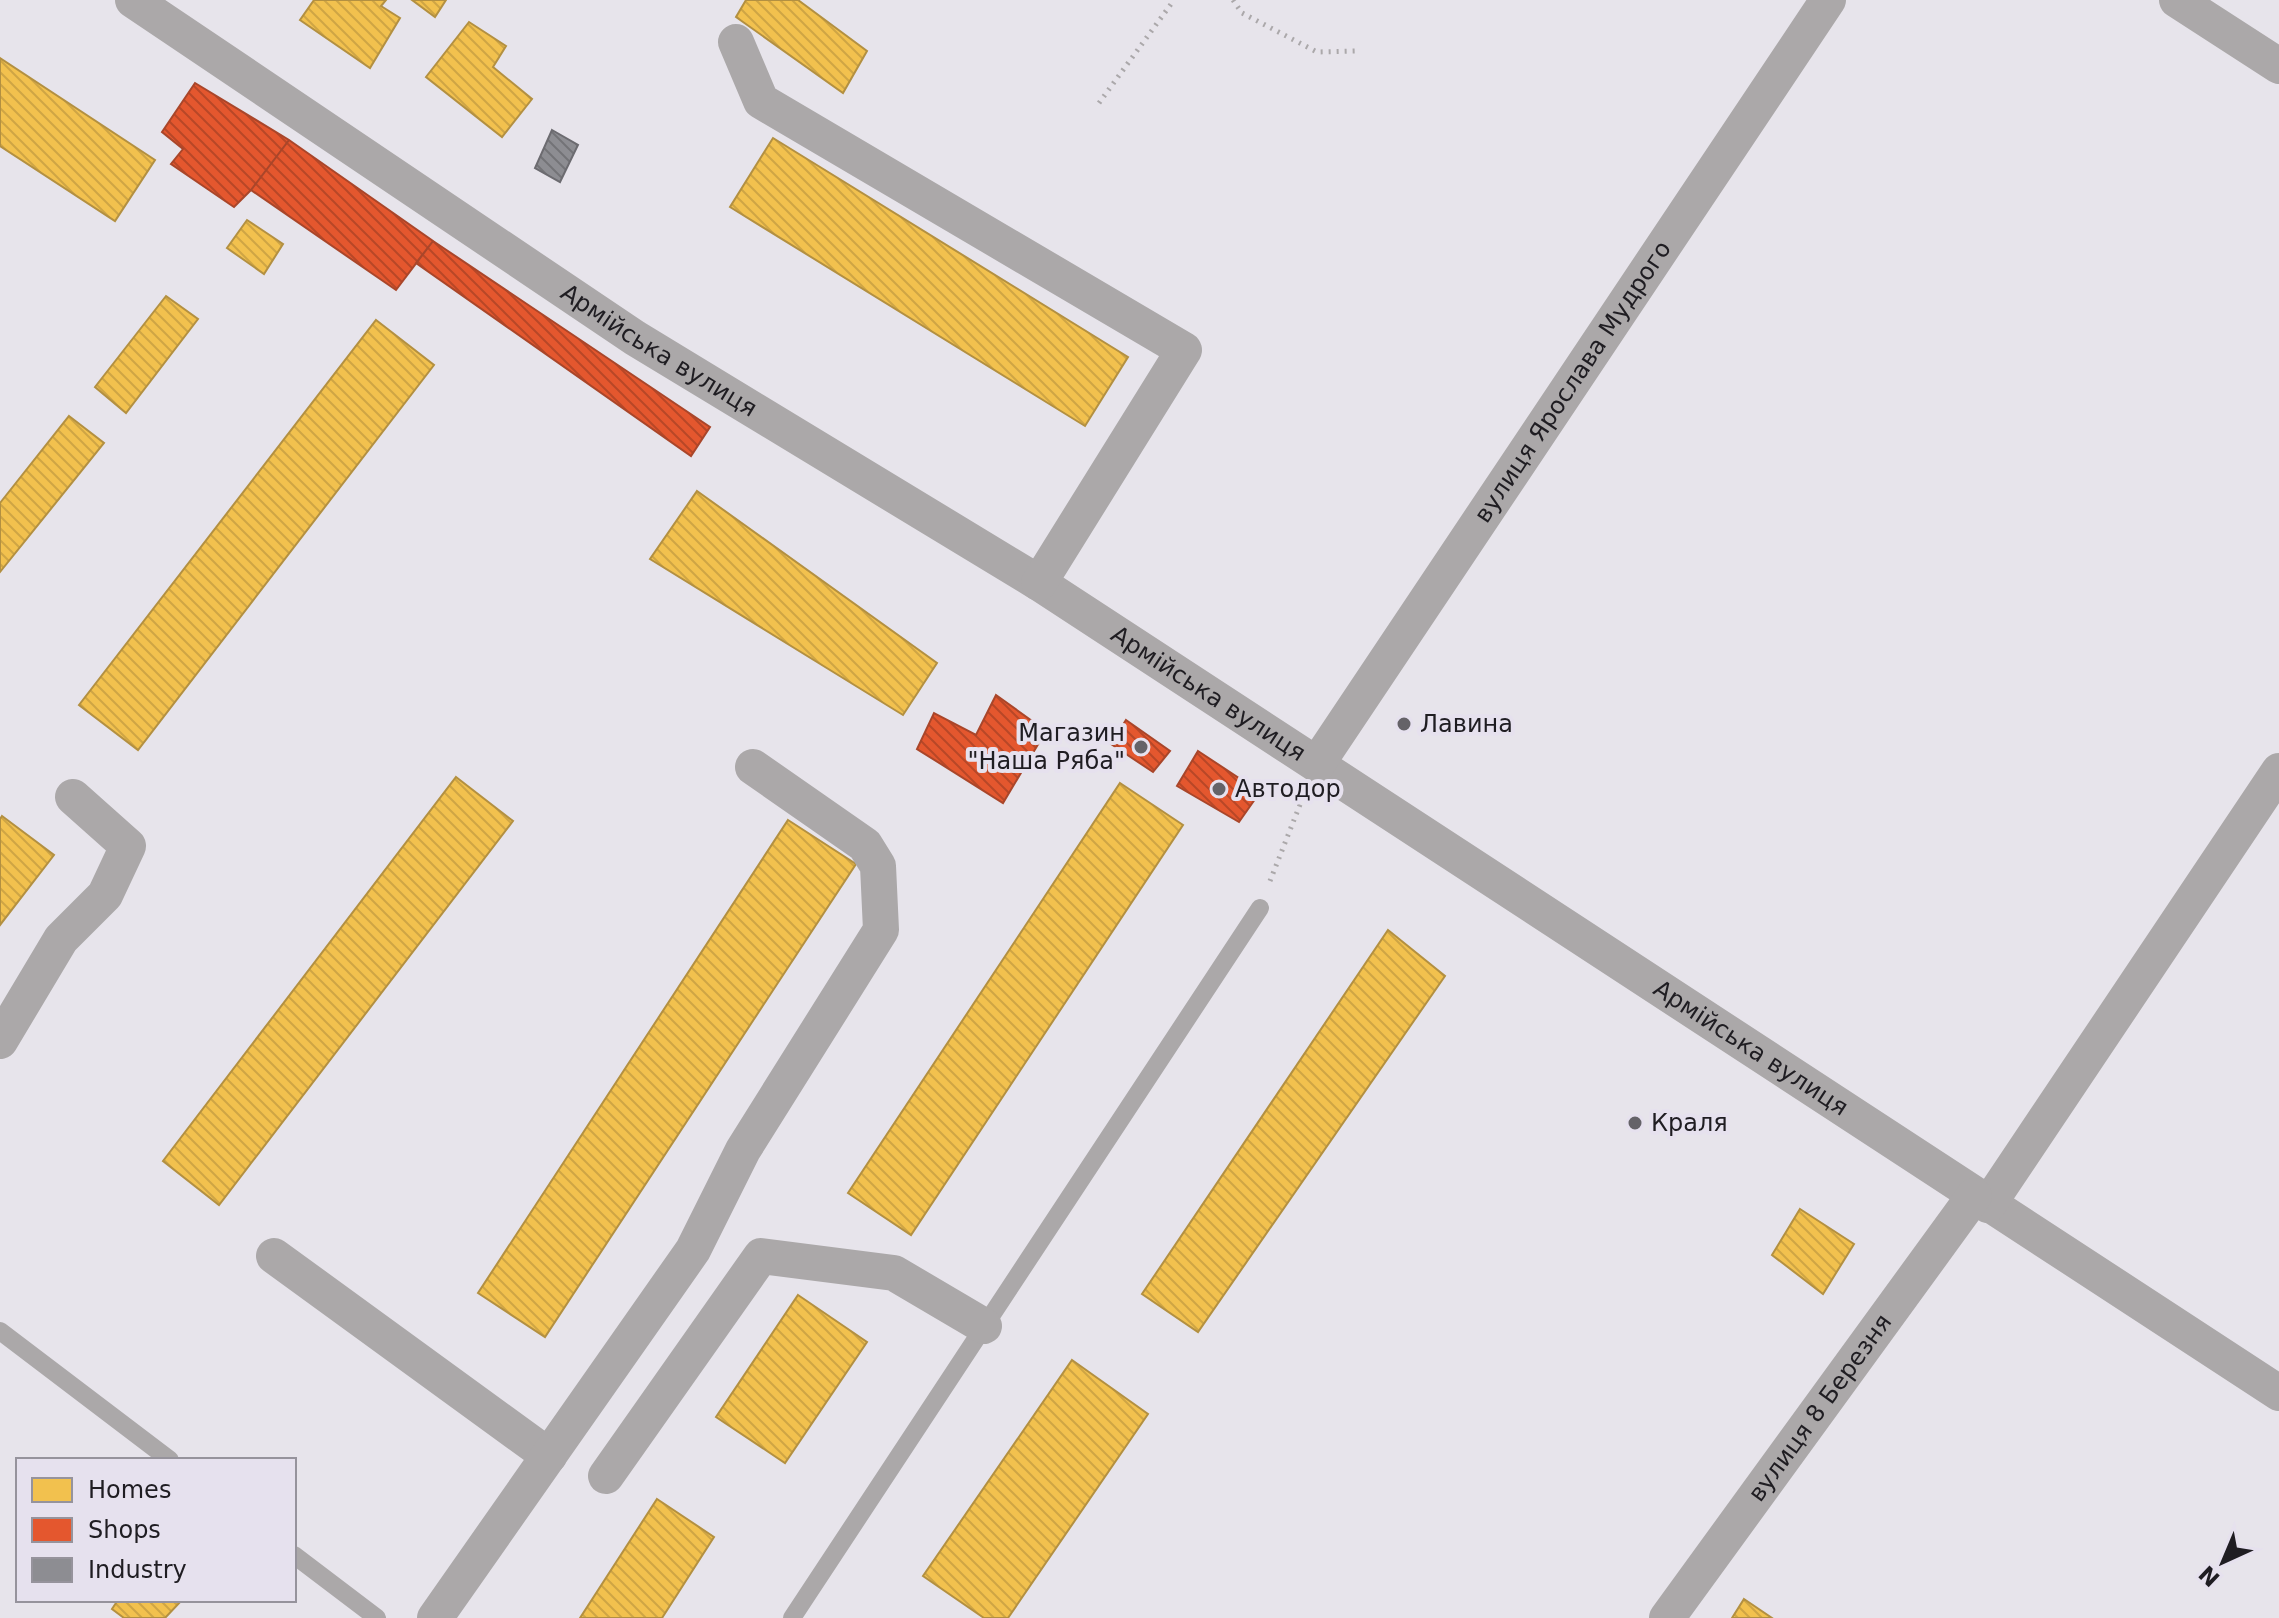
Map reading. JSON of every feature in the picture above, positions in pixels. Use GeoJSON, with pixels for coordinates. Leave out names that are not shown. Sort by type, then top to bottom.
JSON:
{"type":"FeatureCollection","features":[{"type":"Feature","properties":{"kind":"street","name":"Армійська вулиця"},"geometry":{"type":"LineString","coordinates":[[133,0],[635,338],[1039,583],[2279,1393]]}},
{"type":"Feature","properties":{"kind":"street","name":"вулиця Ярослава Мудрого"},"geometry":{"type":"LineString","coordinates":[[1317,764],[1828,0]]}},
{"type":"Feature","properties":{"kind":"street"},"geometry":{"type":"LineString","coordinates":[[2177,0],[2279,66]]}},
{"type":"Feature","properties":{"kind":"street"},"geometry":{"type":"LineString","coordinates":[[736,42],[761,101],[1184,350],[1039,583]]}},
{"type":"Feature","properties":{"kind":"street"},"geometry":{"type":"LineString","coordinates":[[435,1618],[693,1250],[743,1150],[881,930],[878,866],[865,845],[753,767]]}},
{"type":"Feature","properties":{"kind":"street","name":"вулиця 8 Березня"},"geometry":{"type":"LineString","coordinates":[[1667,1618],[1981,1200],[2279,771]]}},
{"type":"Feature","properties":{"kind":"street"},"geometry":{"type":"LineString","coordinates":[[0,1041],[61,939],[105,895],[128,846],[73,797]]}},
{"type":"Feature","properties":{"kind":"street"},"geometry":{"type":"LineString","coordinates":[[274,1256],[549,1456]]}},
{"type":"Feature","properties":{"kind":"street"},"geometry":{"type":"LineString","coordinates":[[606,1476],[761,1256],[894,1273],[984,1326]]}},
{"type":"Feature","properties":{"kind":"lane"},"geometry":{"type":"LineString","coordinates":[[792,1618],[1260,908]]}},
{"type":"Feature","properties":{"kind":"lane"},"geometry":{"type":"LineString","coordinates":[[0,1331],[167,1458]]}},
{"type":"Feature","properties":{"kind":"lane"},"geometry":{"type":"LineString","coordinates":[[296,1557],[377,1618]]}},
{"type":"Feature","properties":{"kind":"path"},"geometry":{"type":"LineString","coordinates":[[1099,103],[1174,0]]}},
{"type":"Feature","properties":{"kind":"path"},"geometry":{"type":"LineString","coordinates":[[1233,0],[1242,13],[1317,52],[1357,51]]}},
{"type":"Feature","properties":{"kind":"path"},"geometry":{"type":"LineString","coordinates":[[1260,908],[1317,764]]}},
{"type":"Feature","properties":{"kind":"building: Homes"},"geometry":{"type":"Polygon","coordinates":[[[314,0],[386,0],[381,6],[400,18],[370,68],[300,20],[314,0]]]}},
{"type":"Feature","properties":{"kind":"building: Homes"},"geometry":{"type":"Polygon","coordinates":[[[412,0],[446,0],[435,17],[412,0]]]}},
{"type":"Feature","properties":{"kind":"building: Homes"},"geometry":{"type":"Polygon","coordinates":[[[746,0],[798,0],[867,51],[843,93],[736,17],[746,0]]]}},
{"type":"Feature","properties":{"kind":"building: Homes"},"geometry":{"type":"Polygon","coordinates":[[[469,22],[506,46],[493,67],[532,99],[502,137],[426,77],[469,22]]]}},
{"type":"Feature","properties":{"kind":"building: Homes"},"geometry":{"type":"Polygon","coordinates":[[[0,58],[155,160],[115,221],[0,146],[0,58]]]}},
{"type":"Feature","properties":{"kind":"building: Homes"},"geometry":{"type":"Polygon","coordinates":[[[773,138],[1128,357],[1085,426],[730,207],[773,138]]]}},
{"type":"Feature","properties":{"kind":"building: Homes"},"geometry":{"type":"Polygon","coordinates":[[[247,220],[283,244],[264,274],[227,248],[247,220]]]}},
{"type":"Feature","properties":{"kind":"building: Homes"},"geometry":{"type":"Polygon","coordinates":[[[166,296],[198,319],[126,413],[95,387],[166,296]]]}},
{"type":"Feature","properties":{"kind":"building: Homes"},"geometry":{"type":"Polygon","coordinates":[[[376,320],[434,365],[138,750],[79,705],[376,320]]]}},
{"type":"Feature","properties":{"kind":"building: Homes"},"geometry":{"type":"Polygon","coordinates":[[[69,416],[104,443],[0,572],[0,503],[69,416]]]}},
{"type":"Feature","properties":{"kind":"building: Homes"},"geometry":{"type":"Polygon","coordinates":[[[697,491],[937,663],[903,715],[650,559],[697,491]]]}},
{"type":"Feature","properties":{"kind":"building: Homes"},"geometry":{"type":"Polygon","coordinates":[[[456,777],[513,821],[219,1205],[163,1161],[456,777]]]}},
{"type":"Feature","properties":{"kind":"building: Homes"},"geometry":{"type":"Polygon","coordinates":[[[1120,783],[1183,825],[911,1235],[848,1193],[1120,783]]]}},
{"type":"Feature","properties":{"kind":"building: Homes"},"geometry":{"type":"Polygon","coordinates":[[[2,816],[54,855],[0,925],[0,819],[2,816]]]}},
{"type":"Feature","properties":{"kind":"building: Homes"},"geometry":{"type":"Polygon","coordinates":[[[788,820],[856,864],[545,1337],[478,1293],[788,820]]]}},
{"type":"Feature","properties":{"kind":"building: Homes"},"geometry":{"type":"Polygon","coordinates":[[[1388,930],[1445,976],[1198,1332],[1142,1294],[1388,930]]]}},
{"type":"Feature","properties":{"kind":"building: Homes"},"geometry":{"type":"Polygon","coordinates":[[[1800,1209],[1854,1244],[1823,1294],[1772,1255],[1800,1209]]]}},
{"type":"Feature","properties":{"kind":"building: Homes"},"geometry":{"type":"Polygon","coordinates":[[[798,1295],[867,1342],[785,1463],[716,1417],[798,1295]]]}},
{"type":"Feature","properties":{"kind":"building: Homes"},"geometry":{"type":"Polygon","coordinates":[[[1072,1360],[1148,1414],[1008,1618],[984,1618],[923,1576],[1072,1360]]]}},
{"type":"Feature","properties":{"kind":"building: Homes"},"geometry":{"type":"Polygon","coordinates":[[[657,1499],[714,1537],[662,1618],[580,1618],[657,1499]]]}},
{"type":"Feature","properties":{"kind":"building: Homes"},"geometry":{"type":"Polygon","coordinates":[[[1744,1599],[1772,1618],[1732,1618],[1744,1599]]]}},
{"type":"Feature","properties":{"kind":"building: Homes"},"geometry":{"type":"Polygon","coordinates":[[[117,1602],[180,1602],[165,1618],[124,1618],[112,1609],[117,1602]]]}},
{"type":"Feature","properties":{"kind":"building: Shops"},"geometry":{"type":"Polygon","coordinates":[[[195,83],[289,140],[234,207],[171,164],[183,149],[162,132],[195,83]]]}},
{"type":"Feature","properties":{"kind":"building: Shops"},"geometry":{"type":"Polygon","coordinates":[[[289,140],[433,241],[396,290],[251,190],[289,140]]]}},
{"type":"Feature","properties":{"kind":"building: Shops"},"geometry":{"type":"Polygon","coordinates":[[[433,241],[710,427],[691,456],[416,263],[433,241]]]}},
{"type":"Feature","properties":{"kind":"building: Shops"},"geometry":{"type":"Polygon","coordinates":[[[996,695],[1046,731],[1003,803],[917,749],[934,713],[976,735],[996,695]]]}},
{"type":"Feature","properties":{"kind":"building: Shops","name":"Магазин \"Наша Ряба\""},"geometry":{"type":"Polygon","coordinates":[[[1126,720],[1170,751],[1153,772],[1111,744],[1126,720]]]}},
{"type":"Feature","properties":{"kind":"building: Shops","name":"Автодор"},"geometry":{"type":"Polygon","coordinates":[[[1198,751],[1260,792],[1239,822],[1177,786],[1198,751]]]}},
{"type":"Feature","properties":{"kind":"building: Industry"},"geometry":{"type":"Polygon","coordinates":[[[552,130],[578,145],[560,182],[535,168],[552,130]]]}},
{"type":"Feature","properties":{"kind":"place","name":"Лавина"},"geometry":{"type":"Point","coordinates":[1404,724]}},
{"type":"Feature","properties":{"kind":"place","name":"Магазин \"Наша Ряба\""},"geometry":{"type":"Point","coordinates":[1141,747]}},
{"type":"Feature","properties":{"kind":"place","name":"Автодор"},"geometry":{"type":"Point","coordinates":[1219,789]}},
{"type":"Feature","properties":{"kind":"place","name":"Краля"},"geometry":{"type":"Point","coordinates":[1635,1123]}}]}
